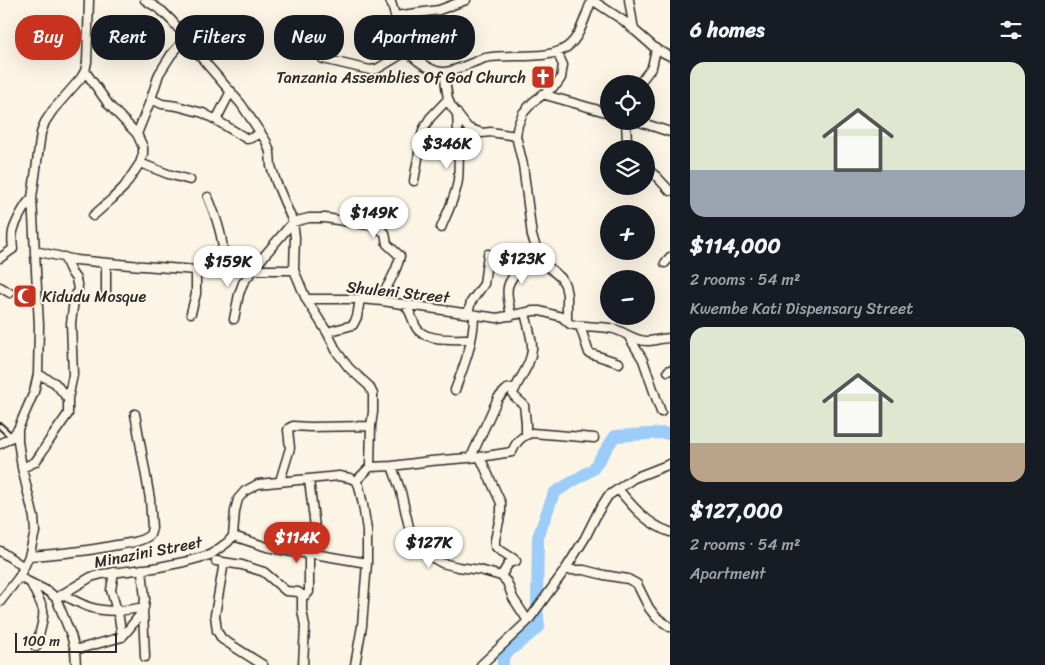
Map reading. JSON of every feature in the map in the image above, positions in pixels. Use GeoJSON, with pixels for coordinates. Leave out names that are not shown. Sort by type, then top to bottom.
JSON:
{"type":"FeatureCollection","features":[{"type":"Feature","properties":{"kind":"street"},"geometry":{"type":"LineString","coordinates":[[0,444],[12,436],[18,429],[34,392],[38,374],[39,324],[32,198],[41,133],[45,122],[85,71],[89,0]]}},
{"type":"Feature","properties":{"kind":"street"},"geometry":{"type":"LineString","coordinates":[[145,0],[162,11],[175,25]]}},
{"type":"Feature","properties":{"kind":"street"},"geometry":{"type":"LineString","coordinates":[[390,0],[395,15]]}},
{"type":"Feature","properties":{"kind":"street"},"geometry":{"type":"LineString","coordinates":[[402,15],[439,10],[466,0]]}},
{"type":"Feature","properties":{"kind":"street"},"geometry":{"type":"LineString","coordinates":[[417,60],[431,69],[444,73],[485,58],[542,55],[557,52],[568,46],[577,35],[592,0],[624,21],[656,49],[670,56]]}},
{"type":"Feature","properties":{"kind":"street"},"geometry":{"type":"LineString","coordinates":[[628,0],[634,30]]}},
{"type":"Feature","properties":{"kind":"street"},"geometry":{"type":"LineString","coordinates":[[646,75],[652,67],[656,49]]}},
{"type":"Feature","properties":{"kind":"street"},"geometry":{"type":"LineString","coordinates":[[137,134],[159,74],[175,50]]}},
{"type":"Feature","properties":{"kind":"street"},"geometry":{"type":"LineString","coordinates":[[557,52],[563,65],[561,78],[557,84],[533,102],[523,114],[516,136],[523,165],[532,236],[539,255],[545,264],[561,278],[565,285],[567,321],[580,326],[612,328],[630,337],[646,341],[670,338]]}},
{"type":"Feature","properties":{"kind":"street"},"geometry":{"type":"LineString","coordinates":[[203,60],[231,91],[266,141],[276,182],[293,222],[295,237],[294,270],[306,299],[337,352],[349,368],[369,386],[373,394],[373,412],[370,426],[370,467]]}},
{"type":"Feature","properties":{"kind":"street"},"geometry":{"type":"LineString","coordinates":[[327,60],[370,70],[377,69],[392,60]]}},
{"type":"Feature","properties":{"kind":"street"},"geometry":{"type":"LineString","coordinates":[[85,71],[109,105],[137,134],[143,147],[140,163],[124,187],[93,216]]}},
{"type":"Feature","properties":{"kind":"street"},"geometry":{"type":"LineString","coordinates":[[444,73],[451,106],[468,128],[482,133],[490,132],[516,136]]}},
{"type":"Feature","properties":{"kind":"street"},"geometry":{"type":"LineString","coordinates":[[216,120],[231,91]]}},
{"type":"Feature","properties":{"kind":"street"},"geometry":{"type":"LineString","coordinates":[[542,94],[600,110]]}},
{"type":"Feature","properties":{"kind":"street"},"geometry":{"type":"LineString","coordinates":[[414,181],[423,130],[430,118],[448,98]]}},
{"type":"Feature","properties":{"kind":"street"},"geometry":{"type":"LineString","coordinates":[[151,99],[162,104],[190,108],[203,113],[247,139],[261,133]]}},
{"type":"Feature","properties":{"kind":"street"},"geometry":{"type":"LineString","coordinates":[[441,228],[455,193],[458,180],[457,113]]}},
{"type":"Feature","properties":{"kind":"street"},"geometry":{"type":"LineString","coordinates":[[655,127],[670,132]]}},
{"type":"Feature","properties":{"kind":"street"},"geometry":{"type":"LineString","coordinates":[[140,163],[190,180]]}},
{"type":"Feature","properties":{"kind":"street"},"geometry":{"type":"LineString","coordinates":[[655,175],[670,191]]}},
{"type":"Feature","properties":{"kind":"street"},"geometry":{"type":"LineString","coordinates":[[208,197],[221,239],[223,252],[222,270]]}},
{"type":"Feature","properties":{"kind":"street"},"geometry":{"type":"LineString","coordinates":[[0,258],[13,249],[14,224],[27,202],[32,198]]}},
{"type":"Feature","properties":{"kind":"street"},"geometry":{"type":"LineString","coordinates":[[234,319],[240,288],[252,270],[293,222],[309,218],[325,218],[375,226],[385,233],[388,244],[400,256],[397,267],[383,291],[366,293],[360,299],[357,317],[353,325],[327,332]]}},
{"type":"Feature","properties":{"kind":"street"},"geometry":{"type":"LineString","coordinates":[[35,251],[76,260],[196,270],[294,270]]}},
{"type":"Feature","properties":{"kind":"street"},"geometry":{"type":"LineString","coordinates":[[455,390],[465,364],[474,324],[471,314],[471,302],[484,284],[488,254]]}},
{"type":"Feature","properties":{"kind":"street"},"geometry":{"type":"LineString","coordinates":[[511,316],[508,292],[510,283],[527,262],[539,255]]}},
{"type":"Feature","properties":{"kind":"street"},"geometry":{"type":"LineString","coordinates":[[22,468],[35,462],[67,417],[68,399],[73,375],[71,323],[74,300],[78,289],[76,279],[64,257]]}},
{"type":"Feature","properties":{"kind":"street"},"geometry":{"type":"LineString","coordinates":[[106,263],[106,292]]}},
{"type":"Feature","properties":{"kind":"street"},"geometry":{"type":"LineString","coordinates":[[191,313],[196,294],[196,270]]}},
{"type":"Feature","properties":{"kind":"street"},"geometry":{"type":"LineString","coordinates":[[0,287],[10,292]]}},
{"type":"Feature","properties":{"kind":"street","name":"Shuleni Street"},"geometry":{"type":"LineString","coordinates":[[306,299],[382,301],[497,318],[533,311],[562,317],[567,321]]}},
{"type":"Feature","properties":{"kind":"street"},"geometry":{"type":"LineString","coordinates":[[404,304],[409,309],[415,327],[421,334],[431,338],[470,340]]}},
{"type":"Feature","properties":{"kind":"street"},"geometry":{"type":"LineString","coordinates":[[525,313],[532,342],[532,351],[513,394],[524,404],[526,435]]}},
{"type":"Feature","properties":{"kind":"street"},"geometry":{"type":"LineString","coordinates":[[580,326],[589,353],[619,363]]}},
{"type":"Feature","properties":{"kind":"street"},"geometry":{"type":"LineString","coordinates":[[630,337],[643,360],[661,412]]}},
{"type":"Feature","properties":{"kind":"street"},"geometry":{"type":"LineString","coordinates":[[38,374],[55,383],[68,399]]}},
{"type":"Feature","properties":{"kind":"street"},"geometry":{"type":"LineString","coordinates":[[501,576],[509,563],[516,561],[496,546],[495,540],[501,503],[476,457],[498,398],[507,389],[516,387]]}},
{"type":"Feature","properties":{"kind":"street"},"geometry":{"type":"LineString","coordinates":[[29,556],[109,547],[145,539],[150,535],[152,528],[150,499],[135,414]]}},
{"type":"Feature","properties":{"kind":"street"},"geometry":{"type":"LineString","coordinates":[[280,481],[290,448],[288,430],[292,426],[370,426]]}},
{"type":"Feature","properties":{"kind":"street"},"geometry":{"type":"LineString","coordinates":[[0,602],[19,577],[24,567],[35,532],[34,518],[22,468],[18,429]]}},
{"type":"Feature","properties":{"kind":"street"},"geometry":{"type":"LineString","coordinates":[[356,481],[370,467],[512,452],[520,438],[526,435],[594,438]]}},
{"type":"Feature","properties":{"kind":"street"},"geometry":{"type":"LineString","coordinates":[[481,665],[528,621],[585,538],[608,496],[634,478],[670,464]]}},
{"type":"Feature","properties":{"kind":"street"},"geometry":{"type":"LineString","coordinates":[[392,466],[403,498],[410,536],[415,545],[422,552],[442,563],[501,576],[507,582],[513,598],[528,621]]}},
{"type":"Feature","properties":{"kind":"street"},"geometry":{"type":"LineString","coordinates":[[355,665],[362,626],[367,563],[367,530],[359,486],[356,481],[338,476],[258,484],[245,491],[238,499],[233,536],[267,547],[367,563]]}},
{"type":"Feature","properties":{"kind":"street"},"geometry":{"type":"LineString","coordinates":[[216,561],[242,565],[264,572],[286,591],[306,595],[309,592],[315,526],[309,480]]}},
{"type":"Feature","properties":{"kind":"street"},"geometry":{"type":"LineString","coordinates":[[618,489],[646,520],[670,532]]}},
{"type":"Feature","properties":{"kind":"street","name":"Minazini Street"},"geometry":{"type":"LineString","coordinates":[[60,597],[91,577],[114,572],[154,568],[210,555],[233,536]]}},
{"type":"Feature","properties":{"kind":"street"},"geometry":{"type":"LineString","coordinates":[[0,551],[24,567]]}},
{"type":"Feature","properties":{"kind":"street"},"geometry":{"type":"LineString","coordinates":[[223,568],[215,615],[217,631],[222,639],[263,665]]}},
{"type":"Feature","properties":{"kind":"street"},"geometry":{"type":"LineString","coordinates":[[142,569],[145,599],[145,657]]}},
{"type":"Feature","properties":{"kind":"street"},"geometry":{"type":"LineString","coordinates":[[564,570],[584,570],[628,579],[637,584],[649,608],[656,617],[670,627]]}},
{"type":"Feature","properties":{"kind":"street"},"geometry":{"type":"LineString","coordinates":[[114,572],[111,590],[122,636]]}},
{"type":"Feature","properties":{"kind":"street"},"geometry":{"type":"LineString","coordinates":[[19,577],[60,597],[88,607],[106,611],[144,609]]}},
{"type":"Feature","properties":{"kind":"street"},"geometry":{"type":"LineString","coordinates":[[31,583],[43,607],[44,614],[36,647]]}},
{"type":"Feature","properties":{"kind":"street"},"geometry":{"type":"LineString","coordinates":[[302,595],[305,626],[303,665]]}},
{"type":"Feature","properties":{"kind":"street"},"geometry":{"type":"LineString","coordinates":[[60,597],[75,650],[76,665]]}},
{"type":"Feature","properties":{"kind":"street"},"geometry":{"type":"LineString","coordinates":[[75,650],[122,636],[144,609]]}},
{"type":"Feature","properties":{"kind":"lane"},"geometry":{"type":"LineString","coordinates":[[0,426],[12,436]]}},
{"type":"Feature","properties":{"kind":"waterway"},"geometry":{"type":"LineString","coordinates":[[503,665],[503,656],[539,627],[537,607],[538,537],[554,493],[593,469],[615,436],[670,434]]}},
{"type":"Feature","properties":{"kind":"place","name":"Tanzania Assemblies Of God Church"},"geometry":{"type":"Point","coordinates":[543,77]}},
{"type":"Feature","properties":{"kind":"place","name":"Kidudu Mosque"},"geometry":{"type":"Point","coordinates":[25,296]}}]}
